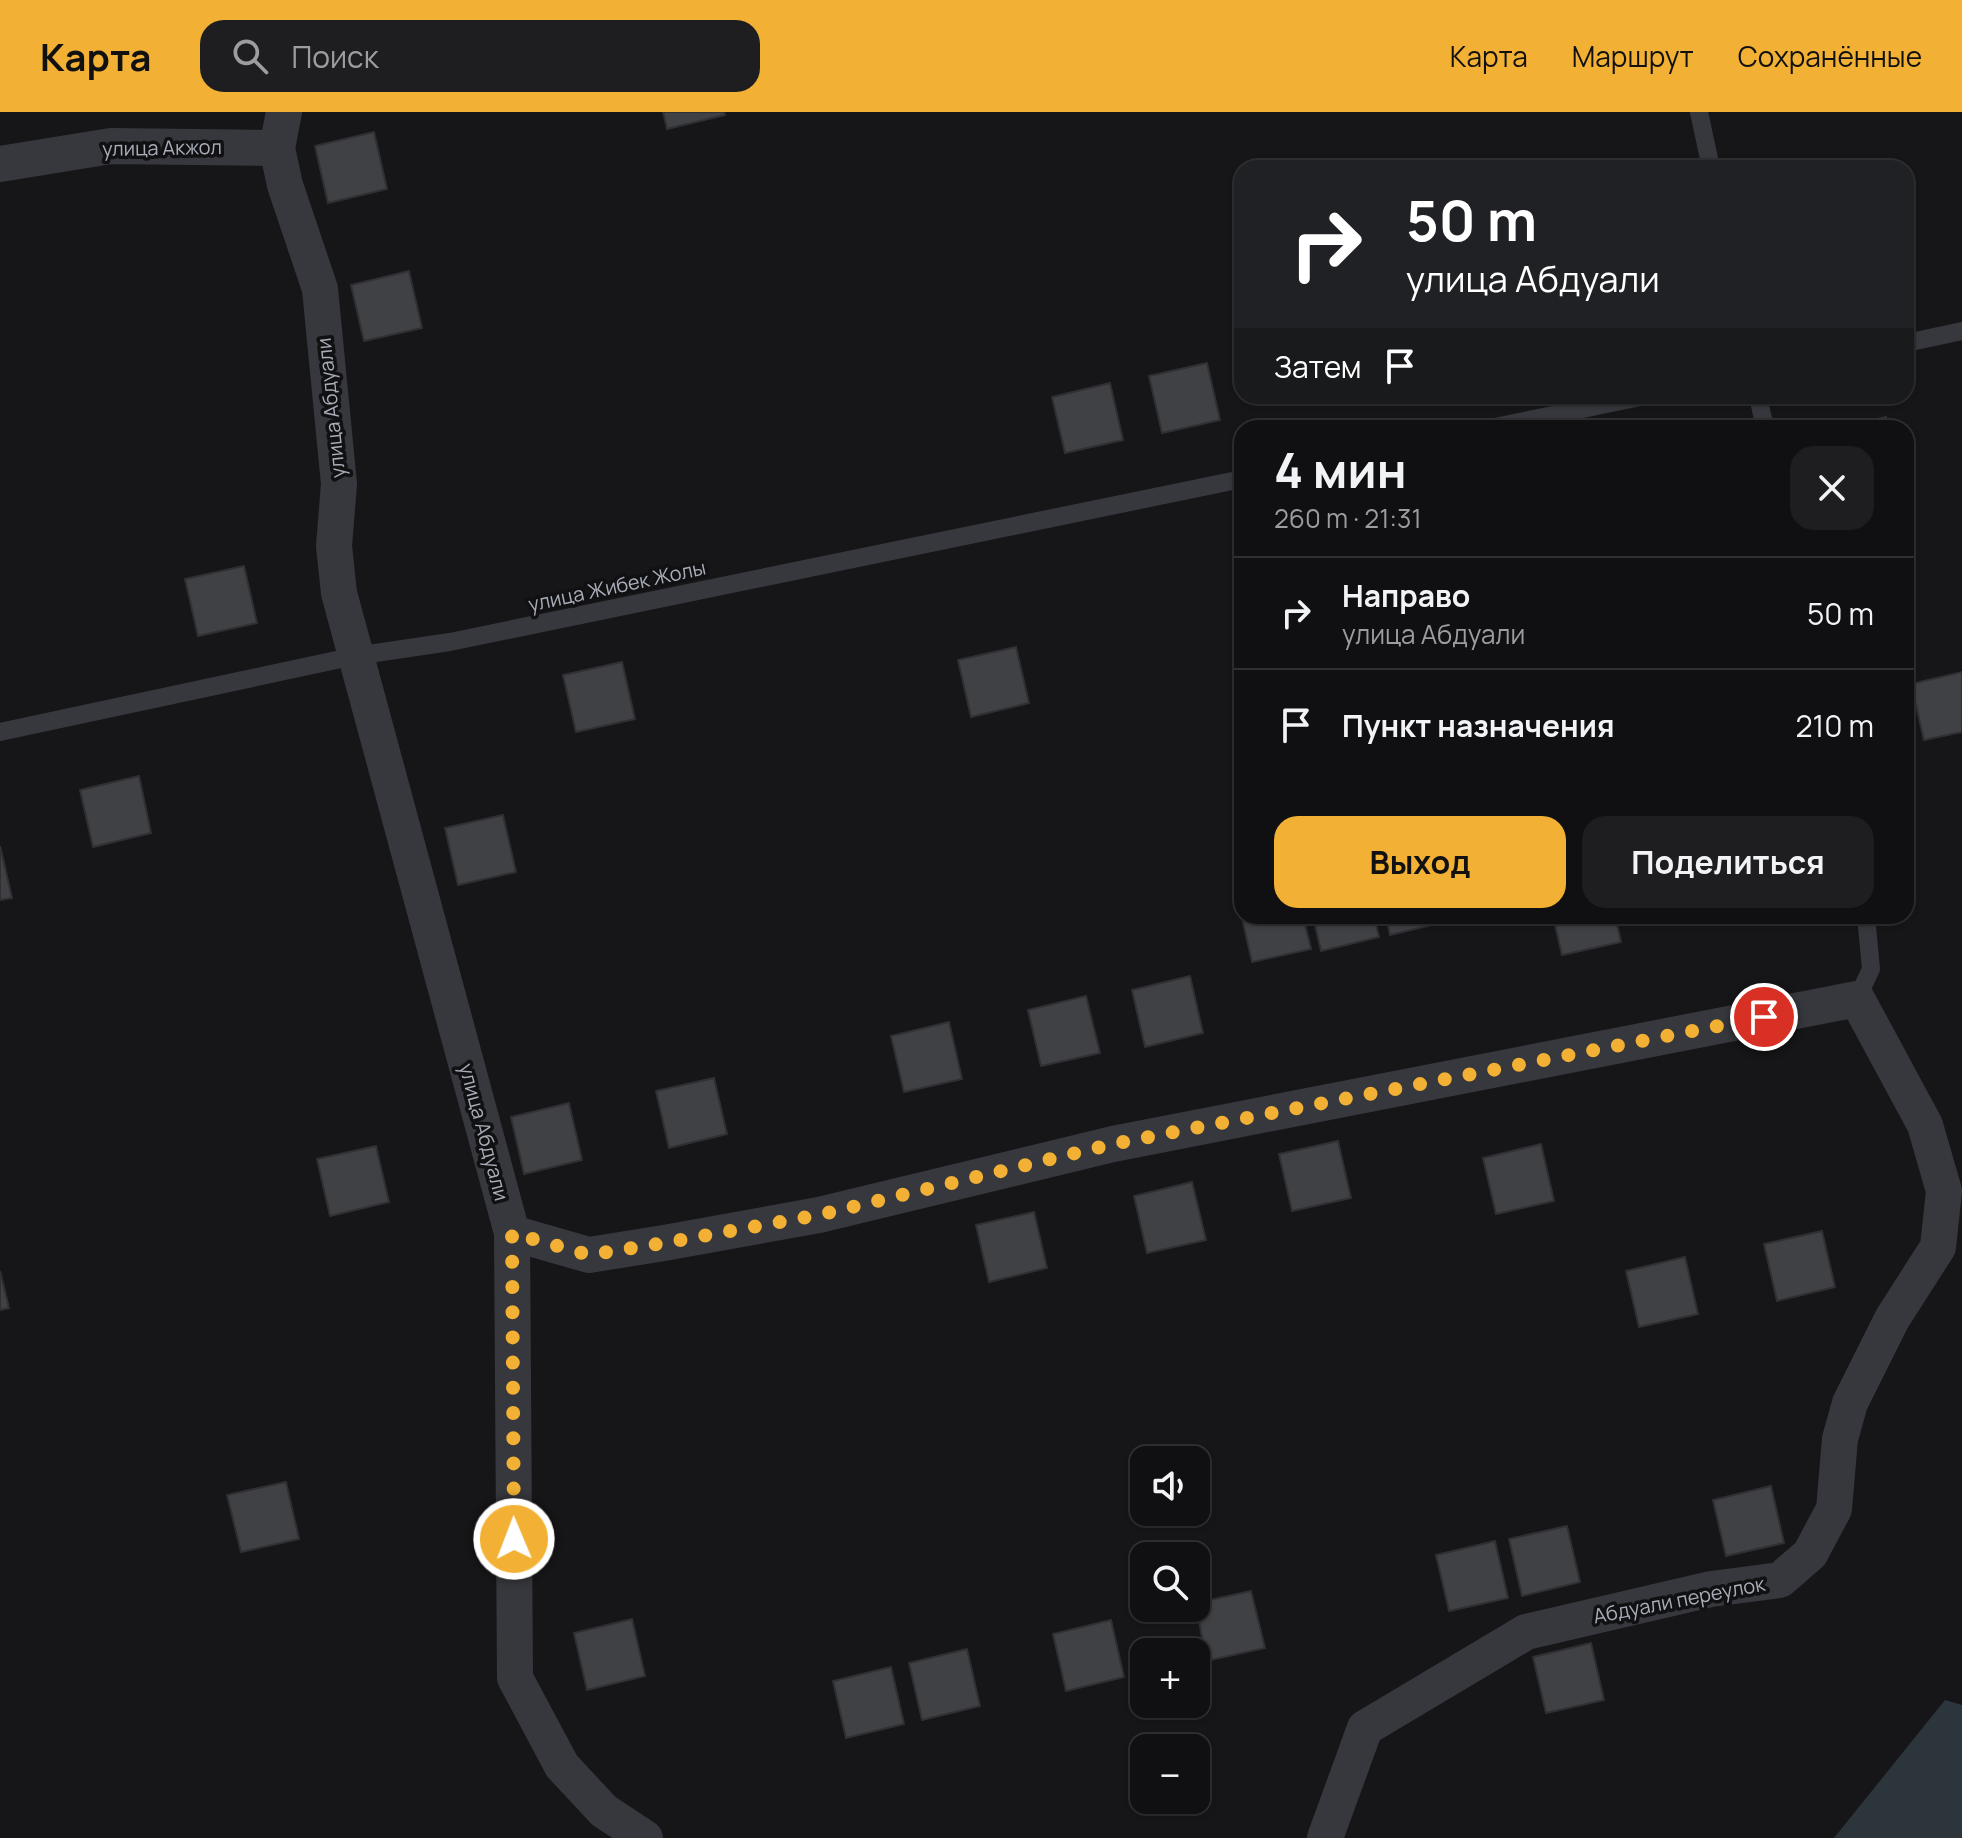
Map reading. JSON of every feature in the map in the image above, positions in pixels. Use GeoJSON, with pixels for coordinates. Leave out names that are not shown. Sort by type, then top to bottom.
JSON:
{"type":"FeatureCollection","features":[{"type":"Feature","properties":{"kind":"street","name":"улица Абдуали"},"geometry":{"type":"LineString","coordinates":[[284,112],[277,148],[285,185],[320,289],[339,484],[334,546],[339,593],[512,1233]]}},
{"type":"Feature","properties":{"kind":"street","name":"улица Акжол"},"geometry":{"type":"LineString","coordinates":[[0,164],[111,146],[277,148]]}},
{"type":"Feature","properties":{"kind":"street"},"geometry":{"type":"LineString","coordinates":[[645,1838],[604,1811],[562,1766],[515,1678],[512,1233],[589,1255],[664,1243],[819,1215],[1113,1144],[1857,999]]}},
{"type":"Feature","properties":{"kind":"street","name":"Абдуали переулок"},"geometry":{"type":"LineString","coordinates":[[1325,1838],[1365,1728],[1526,1632],[1711,1589],[1780,1580],[1810,1554],[1834,1509],[1840,1439],[1850,1403],[1892,1319],[1938,1247],[1944,1191],[1925,1125],[1857,999]]}},
{"type":"Feature","properties":{"kind":"lane"},"geometry":{"type":"LineString","coordinates":[[1699,112],[1709,160]]}},
{"type":"Feature","properties":{"kind":"lane"},"geometry":{"type":"LineString","coordinates":[[1914,341],[1962,331]]}},
{"type":"Feature","properties":{"kind":"lane"},"geometry":{"type":"LineString","coordinates":[[1529,420],[1606,404]]}},
{"type":"Feature","properties":{"kind":"lane","name":"улица Жибек Жолы"},"geometry":{"type":"LineString","coordinates":[[0,732],[355,656],[450,642],[1234,481]]}},
{"type":"Feature","properties":{"kind":"lane"},"geometry":{"type":"LineString","coordinates":[[1857,999],[1871,969],[1867,924]]}},
{"type":"Feature","properties":{"kind":"shaded area"},"geometry":{"type":"Polygon","coordinates":[[[1945,1700],[1962,1705],[1962,1838],[1834,1838],[1945,1700]]]}},
{"type":"Feature","properties":{"kind":"building"},"geometry":{"type":"Polygon","coordinates":[[[663,112],[724,112],[725,115],[667,129],[663,112]]]}},
{"type":"Feature","properties":{"kind":"building"},"geometry":{"type":"Polygon","coordinates":[[[374,132],[387,189],[328,203],[315,146],[374,132]]]}},
{"type":"Feature","properties":{"kind":"building"},"geometry":{"type":"Polygon","coordinates":[[[409,271],[422,328],[364,341],[351,285],[409,271]]]}},
{"type":"Feature","properties":{"kind":"building"},"geometry":{"type":"Polygon","coordinates":[[[1207,363],[1220,420],[1162,433],[1149,376],[1207,363]]]}},
{"type":"Feature","properties":{"kind":"building"},"geometry":{"type":"Polygon","coordinates":[[[1110,383],[1123,440],[1065,453],[1052,397],[1110,383]]]}},
{"type":"Feature","properties":{"kind":"building"},"geometry":{"type":"Polygon","coordinates":[[[244,566],[257,623],[198,636],[185,579],[244,566]]]}},
{"type":"Feature","properties":{"kind":"building"},"geometry":{"type":"Polygon","coordinates":[[[1016,647],[1029,703],[971,717],[958,660],[1016,647]]]}},
{"type":"Feature","properties":{"kind":"building"},"geometry":{"type":"Polygon","coordinates":[[[622,662],[635,719],[576,732],[563,675],[622,662]]]}},
{"type":"Feature","properties":{"kind":"building"},"geometry":{"type":"Polygon","coordinates":[[[1962,672],[1962,732],[1924,740],[1914,683],[1962,672]]]}},
{"type":"Feature","properties":{"kind":"building"},"geometry":{"type":"Polygon","coordinates":[[[139,776],[151,833],[93,847],[80,790],[139,776]]]}},
{"type":"Feature","properties":{"kind":"building"},"geometry":{"type":"Polygon","coordinates":[[[503,815],[516,872],[458,885],[445,828],[503,815]]]}},
{"type":"Feature","properties":{"kind":"building"},"geometry":{"type":"Polygon","coordinates":[[[0,846],[12,898],[0,900],[0,846]]]}},
{"type":"Feature","properties":{"kind":"building"},"geometry":{"type":"Polygon","coordinates":[[[1243,924],[1305,924],[1311,949],[1252,962],[1243,924]]]}},
{"type":"Feature","properties":{"kind":"building"},"geometry":{"type":"Polygon","coordinates":[[[1315,924],[1376,924],[1379,937],[1321,951],[1315,924]]]}},
{"type":"Feature","properties":{"kind":"building"},"geometry":{"type":"Polygon","coordinates":[[[1388,924],[1436,924],[1390,935],[1388,924]]]}},
{"type":"Feature","properties":{"kind":"building"},"geometry":{"type":"Polygon","coordinates":[[[1555,924],[1617,924],[1621,942],[1562,955],[1555,924]]]}},
{"type":"Feature","properties":{"kind":"building"},"geometry":{"type":"Polygon","coordinates":[[[1190,976],[1203,1033],[1145,1047],[1132,990],[1190,976]]]}},
{"type":"Feature","properties":{"kind":"building"},"geometry":{"type":"Polygon","coordinates":[[[1086,996],[1100,1053],[1041,1066],[1028,1010],[1086,996]]]}},
{"type":"Feature","properties":{"kind":"building"},"geometry":{"type":"Polygon","coordinates":[[[949,1022],[962,1079],[904,1092],[891,1036],[949,1022]]]}},
{"type":"Feature","properties":{"kind":"building"},"geometry":{"type":"Polygon","coordinates":[[[714,1078],[727,1134],[669,1148],[656,1091],[714,1078]]]}},
{"type":"Feature","properties":{"kind":"building"},"geometry":{"type":"Polygon","coordinates":[[[569,1103],[582,1160],[524,1174],[511,1117],[569,1103]]]}},
{"type":"Feature","properties":{"kind":"building"},"geometry":{"type":"Polygon","coordinates":[[[1338,1141],[1351,1198],[1292,1211],[1279,1154],[1338,1141]]]}},
{"type":"Feature","properties":{"kind":"building"},"geometry":{"type":"Polygon","coordinates":[[[1541,1144],[1554,1201],[1496,1214],[1483,1158],[1541,1144]]]}},
{"type":"Feature","properties":{"kind":"building"},"geometry":{"type":"Polygon","coordinates":[[[376,1146],[389,1202],[330,1216],[317,1159],[376,1146]]]}},
{"type":"Feature","properties":{"kind":"building"},"geometry":{"type":"Polygon","coordinates":[[[1192,1182],[1206,1240],[1147,1253],[1134,1196],[1192,1182]]]}},
{"type":"Feature","properties":{"kind":"building"},"geometry":{"type":"Polygon","coordinates":[[[1034,1212],[1047,1268],[989,1282],[976,1225],[1034,1212]]]}},
{"type":"Feature","properties":{"kind":"building"},"geometry":{"type":"Polygon","coordinates":[[[1822,1231],[1835,1287],[1777,1301],[1764,1244],[1822,1231]]]}},
{"type":"Feature","properties":{"kind":"building"},"geometry":{"type":"Polygon","coordinates":[[[1685,1257],[1698,1314],[1639,1327],[1626,1271],[1685,1257]]]}},
{"type":"Feature","properties":{"kind":"building"},"geometry":{"type":"Polygon","coordinates":[[[0,1271],[9,1308],[0,1310],[0,1271]]]}},
{"type":"Feature","properties":{"kind":"building"},"geometry":{"type":"Polygon","coordinates":[[[286,1482],[299,1539],[241,1552],[227,1495],[286,1482]]]}},
{"type":"Feature","properties":{"kind":"building"},"geometry":{"type":"Polygon","coordinates":[[[1771,1486],[1784,1543],[1726,1556],[1713,1500],[1771,1486]]]}},
{"type":"Feature","properties":{"kind":"building"},"geometry":{"type":"Polygon","coordinates":[[[1567,1526],[1580,1582],[1522,1596],[1509,1539],[1567,1526]]]}},
{"type":"Feature","properties":{"kind":"building"},"geometry":{"type":"Polygon","coordinates":[[[1495,1541],[1508,1598],[1449,1611],[1436,1555],[1495,1541]]]}},
{"type":"Feature","properties":{"kind":"building"},"geometry":{"type":"Polygon","coordinates":[[[1251,1591],[1265,1648],[1210,1660],[1210,1638],[1202,1638],[1199,1622],[1210,1622],[1210,1600],[1251,1591]]]}},
{"type":"Feature","properties":{"kind":"building"},"geometry":{"type":"Polygon","coordinates":[[[632,1619],[645,1676],[587,1690],[574,1633],[632,1619]]]}},
{"type":"Feature","properties":{"kind":"building"},"geometry":{"type":"Polygon","coordinates":[[[1111,1620],[1124,1677],[1066,1691],[1053,1634],[1111,1620]]]}},
{"type":"Feature","properties":{"kind":"building"},"geometry":{"type":"Polygon","coordinates":[[[1591,1643],[1604,1700],[1546,1713],[1533,1657],[1591,1643]]]}},
{"type":"Feature","properties":{"kind":"building"},"geometry":{"type":"Polygon","coordinates":[[[967,1649],[980,1706],[922,1720],[909,1663],[967,1649]]]}},
{"type":"Feature","properties":{"kind":"building"},"geometry":{"type":"Polygon","coordinates":[[[891,1667],[904,1724],[846,1738],[833,1681],[891,1667]]]}},
{"type":"Feature","properties":{"kind":"route"},"geometry":{"type":"LineString","coordinates":[[514,1539],[512,1233],[589,1255],[664,1243],[819,1215],[1113,1144],[1764,1017]]}}]}
